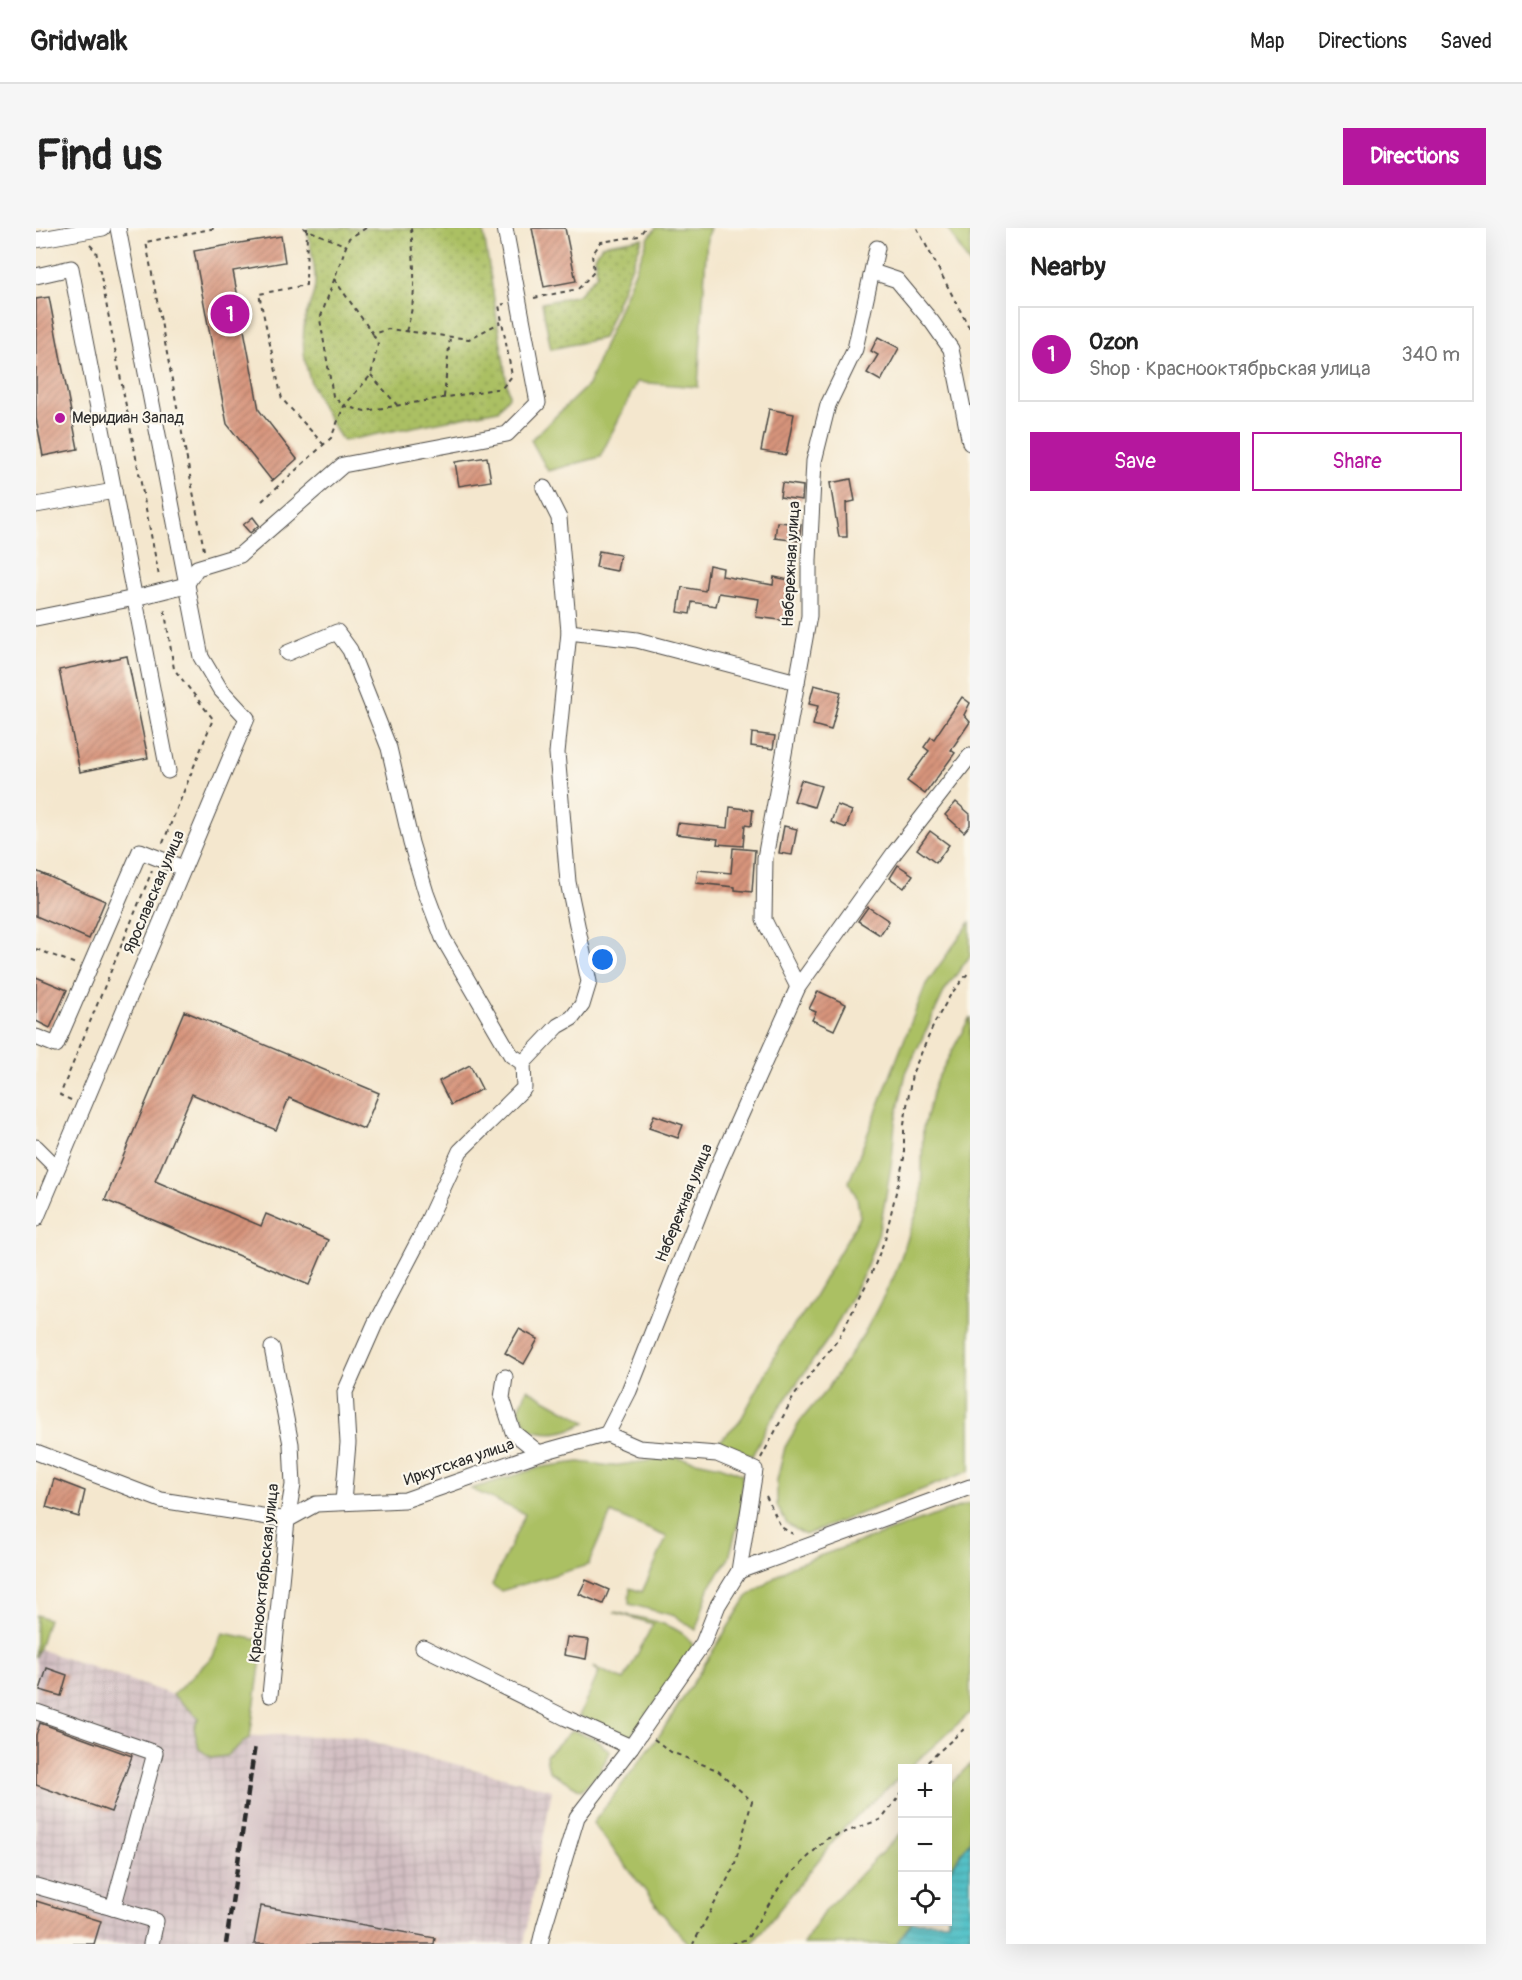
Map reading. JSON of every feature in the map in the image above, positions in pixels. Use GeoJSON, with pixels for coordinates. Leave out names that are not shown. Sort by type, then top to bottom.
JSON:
{"type":"FeatureCollection","features":[{"type":"Feature","properties":{"kind":"street"},"geometry":{"type":"LineString","coordinates":[[36,240],[103,228]]}},
{"type":"Feature","properties":{"kind":"street"},"geometry":{"type":"LineString","coordinates":[[118,228],[186,585]]}},
{"type":"Feature","properties":{"kind":"street"},"geometry":{"type":"LineString","coordinates":[[36,618],[186,585],[197,568],[240,555],[343,465],[507,434],[538,403],[505,228]]}},
{"type":"Feature","properties":{"kind":"street","name":"Набережная улица"},"geometry":{"type":"LineString","coordinates":[[798,987],[764,920],[765,858],[809,616],[808,560],[814,461],[828,405],[855,349],[877,248]]}},
{"type":"Feature","properties":{"kind":"street"},"geometry":{"type":"LineString","coordinates":[[36,276],[71,268],[168,771]]}},
{"type":"Feature","properties":{"kind":"street"},"geometry":{"type":"LineString","coordinates":[[873,272],[897,280],[951,349],[970,443]]}},
{"type":"Feature","properties":{"kind":"street"},"geometry":{"type":"LineString","coordinates":[[343,1502],[348,1443],[345,1392],[375,1324],[420,1238],[460,1151],[524,1088],[523,1063],[558,1026],[572,1017],[582,1005],[589,982],[567,882],[557,753],[569,632],[559,518],[544,488]]}},
{"type":"Feature","properties":{"kind":"street"},"geometry":{"type":"LineString","coordinates":[[36,505],[114,491]]}},
{"type":"Feature","properties":{"kind":"street","name":"Ярославская улица"},"geometry":{"type":"LineString","coordinates":[[36,1219],[247,718],[220,689],[201,657],[186,585]]}},
{"type":"Feature","properties":{"kind":"street"},"geometry":{"type":"LineString","coordinates":[[287,653],[337,632],[350,650],[388,748],[411,843],[443,938],[506,1046],[512,1055],[523,1063]]}},
{"type":"Feature","properties":{"kind":"street"},"geometry":{"type":"LineString","coordinates":[[569,632],[637,640],[797,682]]}},
{"type":"Feature","properties":{"kind":"street","name":"Набережная улица"},"geometry":{"type":"LineString","coordinates":[[607,1434],[629,1391],[718,1166],[798,987],[895,852],[970,756]]}},
{"type":"Feature","properties":{"kind":"street"},"geometry":{"type":"LineString","coordinates":[[36,1037],[56,1045],[87,968],[140,851],[183,868]]}},
{"type":"Feature","properties":{"kind":"street"},"geometry":{"type":"LineString","coordinates":[[36,1147],[57,1168]]}},
{"type":"Feature","properties":{"kind":"street","name":"Краснооктябрьская улица"},"geometry":{"type":"LineString","coordinates":[[270,1695],[287,1520],[293,1485],[291,1444],[272,1348]]}},
{"type":"Feature","properties":{"kind":"street"},"geometry":{"type":"LineString","coordinates":[[505,1377],[502,1398],[513,1432],[539,1453]]}},
{"type":"Feature","properties":{"kind":"street"},"geometry":{"type":"LineString","coordinates":[[540,1944],[577,1817],[631,1747],[704,1643],[718,1605],[739,1571],[755,1470],[717,1454],[639,1448],[607,1434]]}},
{"type":"Feature","properties":{"kind":"street","name":"Иркутская улица"},"geometry":{"type":"LineString","coordinates":[[287,1520],[316,1503],[405,1500],[539,1453],[607,1434]]}},
{"type":"Feature","properties":{"kind":"street"},"geometry":{"type":"LineString","coordinates":[[36,1452],[161,1500],[287,1520]]}},
{"type":"Feature","properties":{"kind":"street"},"geometry":{"type":"LineString","coordinates":[[739,1571],[970,1487]]}},
{"type":"Feature","properties":{"kind":"street"},"geometry":{"type":"LineString","coordinates":[[423,1647],[566,1718],[631,1747]]}},
{"type":"Feature","properties":{"kind":"street"},"geometry":{"type":"LineString","coordinates":[[37,1712],[155,1753],[113,1908]]}},
{"type":"Feature","properties":{"kind":"street"},"geometry":{"type":"LineString","coordinates":[[36,1886],[156,1921],[151,1944]]}},
{"type":"Feature","properties":{"kind":"path"},"geometry":{"type":"LineString","coordinates":[[207,565],[146,242],[216,228]]}},
{"type":"Feature","properties":{"kind":"path"},"geometry":{"type":"LineString","coordinates":[[324,445],[282,399],[259,294],[306,285],[306,228],[346,246]]}},
{"type":"Feature","properties":{"kind":"path"},"geometry":{"type":"LineString","coordinates":[[366,228],[349,238],[320,319],[333,396],[345,406],[365,411],[501,388],[512,376],[499,305],[578,289],[594,272],[592,255],[601,242],[639,236],[645,228]]}},
{"type":"Feature","properties":{"kind":"path"},"geometry":{"type":"LineString","coordinates":[[406,331],[411,315],[415,272],[411,228]]}},
{"type":"Feature","properties":{"kind":"path"},"geometry":{"type":"LineString","coordinates":[[917,228],[970,329]]}},
{"type":"Feature","properties":{"kind":"path"},"geometry":{"type":"LineString","coordinates":[[262,501],[331,438],[345,406],[371,375],[378,344],[334,279]]}},
{"type":"Feature","properties":{"kind":"path"},"geometry":{"type":"LineString","coordinates":[[373,334],[388,329],[469,339],[502,321]]}},
{"type":"Feature","properties":{"kind":"path"},"geometry":{"type":"LineString","coordinates":[[444,398],[450,337]]}},
{"type":"Feature","properties":{"kind":"path"},"geometry":{"type":"LineString","coordinates":[[371,375],[398,406]]}},
{"type":"Feature","properties":{"kind":"path"},"geometry":{"type":"LineString","coordinates":[[36,949],[87,968]]}},
{"type":"Feature","properties":{"kind":"path"},"geometry":{"type":"LineString","coordinates":[[755,1470],[794,1396],[838,1338],[872,1275],[885,1239],[904,1158],[904,1125],[912,1074],[935,1022],[951,994],[970,970]]}},
{"type":"Feature","properties":{"kind":"path"},"geometry":{"type":"LineString","coordinates":[[765,1495],[781,1527],[809,1544]]}},
{"type":"Feature","properties":{"kind":"path"},"geometry":{"type":"LineString","coordinates":[[925,1764],[965,1728]]}},
{"type":"Feature","properties":{"kind":"path"},"geometry":{"type":"LineString","coordinates":[[642,1731],[671,1752],[717,1770],[752,1801],[734,1867],[693,1944]]}},
{"type":"Feature","properties":{"kind":"path"},"geometry":{"type":"LineString","coordinates":[[732,1944],[747,1938],[782,1883],[826,1839],[882,1819],[898,1798]]}},
{"type":"Feature","properties":{"kind":"shaded area"},"geometry":{"type":"Polygon","coordinates":[[[39,1649],[173,1695],[250,1737],[219,1944],[36,1944],[36,1657],[39,1649]]]}},
{"type":"Feature","properties":{"kind":"shaded area"},"geometry":{"type":"Polygon","coordinates":[[[274,1735],[353,1737],[552,1790],[524,1944],[242,1944],[274,1735]]]}},
{"type":"Feature","properties":{"kind":"shaded area"},"geometry":{"type":"Polygon","coordinates":[[[274,1735],[242,1944],[219,1944],[250,1737],[274,1735]]]}},
{"type":"Feature","properties":{"kind":"green space"},"geometry":{"type":"Polygon","coordinates":[[[483,228],[509,396],[498,410],[343,441],[318,399],[304,354],[305,320],[315,284],[314,263],[307,229],[483,228]]]}},
{"type":"Feature","properties":{"kind":"green space"},"geometry":{"type":"Polygon","coordinates":[[[656,228],[710,228],[707,236],[698,387],[637,382],[600,457],[548,471],[531,440],[588,385],[649,237],[656,228]]]}},
{"type":"Feature","properties":{"kind":"green space"},"geometry":{"type":"Polygon","coordinates":[[[970,228],[970,265],[948,229],[970,228]]]}},
{"type":"Feature","properties":{"kind":"green space"},"geometry":{"type":"Polygon","coordinates":[[[643,238],[603,338],[551,349],[542,303],[578,295],[597,274],[595,257],[602,245],[643,238]]]}},
{"type":"Feature","properties":{"kind":"green space"},"geometry":{"type":"Polygon","coordinates":[[[970,922],[970,956],[945,990],[906,1073],[895,1123],[892,1160],[878,1235],[864,1273],[831,1335],[768,1424],[752,1456],[719,1441],[740,1421],[786,1336],[806,1310],[860,1217],[857,1198],[849,1182],[926,984],[970,922]]]}},
{"type":"Feature","properties":{"kind":"green space"},"geometry":{"type":"Polygon","coordinates":[[[970,1017],[970,1471],[805,1535],[787,1524],[777,1506],[777,1480],[785,1447],[801,1420],[828,1388],[865,1332],[895,1274],[921,1201],[923,1128],[935,1083],[970,1017]]]}},
{"type":"Feature","properties":{"kind":"green space"},"geometry":{"type":"Polygon","coordinates":[[[527,1389],[586,1422],[572,1429],[558,1432],[529,1429],[519,1410],[527,1389]]]}},
{"type":"Feature","properties":{"kind":"green space"},"geometry":{"type":"Polygon","coordinates":[[[676,1457],[720,1466],[742,1474],[742,1508],[729,1558],[709,1588],[696,1630],[675,1616],[629,1604],[630,1588],[642,1592],[667,1537],[611,1513],[588,1565],[501,1591],[492,1585],[525,1514],[471,1489],[542,1467],[579,1462],[612,1466],[676,1457]]]}},
{"type":"Feature","properties":{"kind":"green space"},"geometry":{"type":"Polygon","coordinates":[[[970,1503],[970,1713],[913,1764],[898,1764],[898,1779],[844,1828],[752,1944],[689,1944],[670,1923],[593,1823],[661,1733],[747,1597],[791,1566],[970,1503]]]}},
{"type":"Feature","properties":{"kind":"green space"},"geometry":{"type":"Polygon","coordinates":[[[614,1612],[671,1627],[689,1639],[694,1648],[643,1721],[628,1738],[579,1716],[599,1672],[593,1667],[624,1680],[653,1624],[614,1612]]]}},
{"type":"Feature","properties":{"kind":"green space"},"geometry":{"type":"Polygon","coordinates":[[[36,1615],[48,1619],[36,1657],[36,1615]]]}},
{"type":"Feature","properties":{"kind":"green space"},"geometry":{"type":"Polygon","coordinates":[[[223,1633],[259,1640],[262,1652],[250,1737],[226,1756],[212,1758],[199,1749],[194,1728],[199,1718],[173,1695],[213,1656],[223,1633]]]}},
{"type":"Feature","properties":{"kind":"green space"},"geometry":{"type":"Polygon","coordinates":[[[572,1730],[594,1738],[610,1752],[597,1776],[581,1790],[549,1771],[546,1756],[572,1730]]]}},
{"type":"Feature","properties":{"kind":"green space"},"geometry":{"type":"Polygon","coordinates":[[[970,1764],[970,1840],[952,1867],[952,1818],[952,1783],[970,1764]]]}},
{"type":"Feature","properties":{"kind":"green space"},"geometry":{"type":"Polygon","coordinates":[[[898,1836],[898,1926],[909,1926],[896,1944],[803,1944],[825,1910],[898,1836]]]}},
{"type":"Feature","properties":{"kind":"water"},"geometry":{"type":"Polygon","coordinates":[[[970,1840],[970,1944],[896,1944],[909,1926],[952,1926],[952,1867],[970,1840]]]}},
{"type":"Feature","properties":{"kind":"building"},"geometry":{"type":"Polygon","coordinates":[[[532,228],[565,228],[576,281],[544,287],[532,228]]]}},
{"type":"Feature","properties":{"kind":"building"},"geometry":{"type":"Polygon","coordinates":[[[281,236],[285,262],[233,271],[259,410],[297,459],[272,481],[227,424],[194,251],[281,236]]]}},
{"type":"Feature","properties":{"kind":"building"},"geometry":{"type":"Polygon","coordinates":[[[49,297],[78,449],[43,456],[36,418],[36,299],[49,297]]]}},
{"type":"Feature","properties":{"kind":"building"},"geometry":{"type":"Polygon","coordinates":[[[878,337],[899,348],[881,381],[867,373],[878,355],[871,351],[878,337]]]}},
{"type":"Feature","properties":{"kind":"building"},"geometry":{"type":"Polygon","coordinates":[[[769,409],[794,414],[786,455],[761,451],[769,409]]]}},
{"type":"Feature","properties":{"kind":"building"},"geometry":{"type":"Polygon","coordinates":[[[487,457],[491,481],[459,486],[455,462],[487,457]]]}},
{"type":"Feature","properties":{"kind":"building"},"geometry":{"type":"Polygon","coordinates":[[[851,479],[855,501],[846,503],[847,537],[839,537],[830,483],[851,479]]]}},
{"type":"Feature","properties":{"kind":"building"},"geometry":{"type":"Polygon","coordinates":[[[782,483],[803,486],[802,500],[780,497],[782,483]]]}},
{"type":"Feature","properties":{"kind":"building"},"geometry":{"type":"Polygon","coordinates":[[[253,517],[259,525],[250,533],[243,525],[253,517]]]}},
{"type":"Feature","properties":{"kind":"building"},"geometry":{"type":"Polygon","coordinates":[[[777,522],[801,524],[799,541],[775,538],[777,522]]]}},
{"type":"Feature","properties":{"kind":"building"},"geometry":{"type":"Polygon","coordinates":[[[599,551],[620,555],[617,571],[596,567],[599,551]]]}},
{"type":"Feature","properties":{"kind":"building"},"geometry":{"type":"Polygon","coordinates":[[[709,565],[723,568],[722,576],[773,585],[774,577],[794,581],[788,621],[756,617],[759,599],[719,593],[716,606],[692,602],[690,614],[678,612],[682,587],[705,591],[709,565]]]}},
{"type":"Feature","properties":{"kind":"building"},"geometry":{"type":"Polygon","coordinates":[[[127,656],[148,758],[80,772],[59,670],[127,656]]]}},
{"type":"Feature","properties":{"kind":"building"},"geometry":{"type":"Polygon","coordinates":[[[814,685],[841,692],[831,730],[813,725],[818,706],[809,704],[814,685]]]}},
{"type":"Feature","properties":{"kind":"building"},"geometry":{"type":"Polygon","coordinates":[[[962,697],[970,703],[964,715],[970,722],[951,750],[955,753],[925,794],[907,781],[929,751],[924,747],[931,737],[934,739],[962,697]]]}},
{"type":"Feature","properties":{"kind":"building"},"geometry":{"type":"Polygon","coordinates":[[[752,733],[775,736],[773,749],[751,746],[752,733]]]}},
{"type":"Feature","properties":{"kind":"building"},"geometry":{"type":"Polygon","coordinates":[[[801,780],[821,786],[814,807],[794,801],[801,780]]]}},
{"type":"Feature","properties":{"kind":"building"},"geometry":{"type":"Polygon","coordinates":[[[956,802],[970,814],[970,825],[964,832],[945,815],[956,802]]]}},
{"type":"Feature","properties":{"kind":"building"},"geometry":{"type":"Polygon","coordinates":[[[837,805],[852,811],[846,828],[831,822],[837,805]]]}},
{"type":"Feature","properties":{"kind":"building"},"geometry":{"type":"Polygon","coordinates":[[[730,807],[753,810],[751,826],[745,825],[743,846],[717,844],[718,839],[676,834],[678,823],[728,828],[730,807]]]}},
{"type":"Feature","properties":{"kind":"building"},"geometry":{"type":"Polygon","coordinates":[[[784,826],[797,829],[792,855],[779,853],[784,826]]]}},
{"type":"Feature","properties":{"kind":"building"},"geometry":{"type":"Polygon","coordinates":[[[930,831],[949,845],[936,863],[917,849],[930,831]]]}},
{"type":"Feature","properties":{"kind":"building"},"geometry":{"type":"Polygon","coordinates":[[[733,848],[755,850],[752,892],[735,890],[735,887],[696,883],[698,870],[731,873],[733,848]]]}},
{"type":"Feature","properties":{"kind":"building"},"geometry":{"type":"Polygon","coordinates":[[[898,865],[913,875],[904,888],[890,878],[898,865]]]}},
{"type":"Feature","properties":{"kind":"building"},"geometry":{"type":"Polygon","coordinates":[[[36,871],[105,901],[89,939],[36,916],[36,871]]]}},
{"type":"Feature","properties":{"kind":"building"},"geometry":{"type":"Polygon","coordinates":[[[868,907],[889,921],[880,935],[858,921],[868,907]]]}},
{"type":"Feature","properties":{"kind":"building"},"geometry":{"type":"Polygon","coordinates":[[[36,977],[67,990],[50,1028],[36,1021],[36,977]]]}},
{"type":"Feature","properties":{"kind":"building"},"geometry":{"type":"Polygon","coordinates":[[[818,991],[846,1004],[834,1030],[812,1020],[816,1012],[809,1009],[818,991]]]}},
{"type":"Feature","properties":{"kind":"building"},"geometry":{"type":"Polygon","coordinates":[[[184,1011],[379,1093],[364,1129],[289,1098],[276,1130],[192,1094],[155,1181],[261,1226],[266,1214],[328,1240],[309,1285],[105,1200],[184,1011]]]}},
{"type":"Feature","properties":{"kind":"building"},"geometry":{"type":"Polygon","coordinates":[[[470,1065],[482,1089],[451,1105],[439,1081],[470,1065]]]}},
{"type":"Feature","properties":{"kind":"building"},"geometry":{"type":"Polygon","coordinates":[[[654,1115],[683,1125],[678,1138],[649,1128],[654,1115]]]}},
{"type":"Feature","properties":{"kind":"building"},"geometry":{"type":"Polygon","coordinates":[[[519,1329],[538,1339],[524,1364],[505,1353],[519,1329]]]}},
{"type":"Feature","properties":{"kind":"building"},"geometry":{"type":"Polygon","coordinates":[[[54,1479],[85,1491],[79,1517],[46,1507],[54,1479]]]}},
{"type":"Feature","properties":{"kind":"building"},"geometry":{"type":"Polygon","coordinates":[[[586,1580],[609,1590],[603,1604],[579,1594],[586,1580]]]}},
{"type":"Feature","properties":{"kind":"building"},"geometry":{"type":"Polygon","coordinates":[[[567,1637],[589,1640],[586,1659],[564,1655],[567,1637]]]}},
{"type":"Feature","properties":{"kind":"building"},"geometry":{"type":"Polygon","coordinates":[[[47,1668],[67,1675],[61,1696],[40,1690],[47,1668]]]}},
{"type":"Feature","properties":{"kind":"building"},"geometry":{"type":"Polygon","coordinates":[[[40,1723],[132,1756],[111,1812],[36,1785],[36,1735],[40,1723]]]}},
{"type":"Feature","properties":{"kind":"building"},"geometry":{"type":"Polygon","coordinates":[[[36,1901],[101,1921],[94,1944],[36,1944],[36,1901]]]}},
{"type":"Feature","properties":{"kind":"building"},"geometry":{"type":"Polygon","coordinates":[[[261,1906],[435,1938],[434,1944],[254,1944],[261,1906]]]}},
{"type":"Feature","properties":{"kind":"railway"},"geometry":{"type":"LineString","coordinates":[[226,1944],[255,1745]]}},
{"type":"Feature","properties":{"kind":"place","name":"Ozon"},"geometry":{"type":"Point","coordinates":[230,314]}},
{"type":"Feature","properties":{"kind":"place","name":"Меридиан Запад"},"geometry":{"type":"Point","coordinates":[60,418]}}]}
